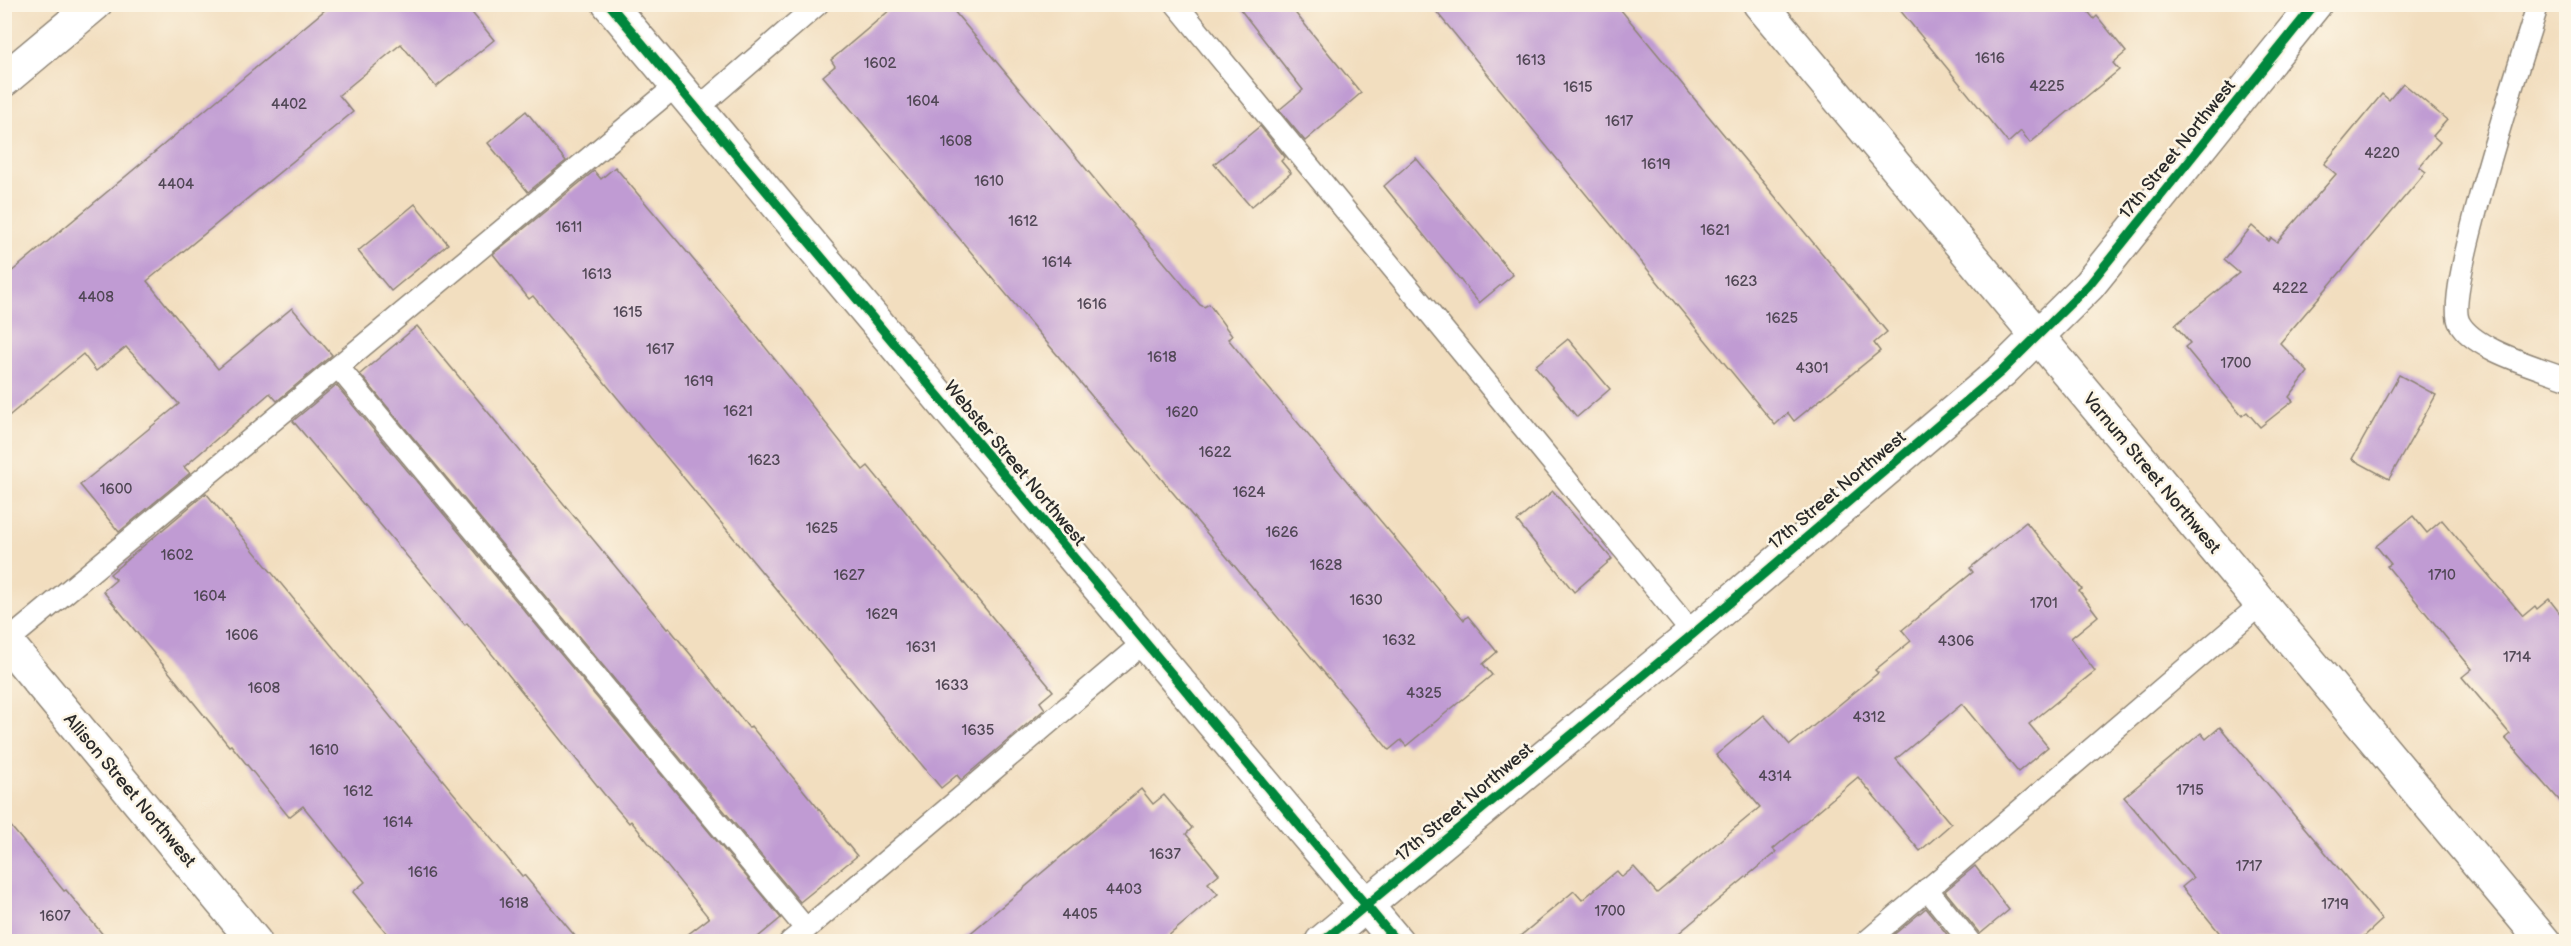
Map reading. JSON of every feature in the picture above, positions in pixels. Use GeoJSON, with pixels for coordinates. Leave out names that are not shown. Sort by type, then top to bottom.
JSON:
{"type":"FeatureCollection","features":[{"type":"Feature","properties":{"kind":"street"},"geometry":{"type":"LineString","coordinates":[[4,81],[95,4]]}},
{"type":"Feature","properties":{"kind":"street","name":"Webster Street Northwest"},"geometry":{"type":"LineString","coordinates":[[609,4],[1397,942]]}},
{"type":"Feature","properties":{"kind":"street","name":"Varnum Street Northwest"},"geometry":{"type":"LineString","coordinates":[[1760,4],[2544,942]]}},
{"type":"Feature","properties":{"kind":"street","name":"17th Street Northwest"},"geometry":{"type":"LineString","coordinates":[[1322,942],[1693,634],[2002,371],[2038,337],[2089,285],[2315,4]]}},
{"type":"Feature","properties":{"kind":"street","name":"Allison Street Northwest"},"geometry":{"type":"LineString","coordinates":[[5,642],[255,942]]}},
{"type":"Feature","properties":{"kind":"lane"},"geometry":{"type":"LineString","coordinates":[[5,642],[338,367],[687,97],[818,4]]}},
{"type":"Feature","properties":{"kind":"lane"},"geometry":{"type":"LineString","coordinates":[[1176,4],[1693,634]]}},
{"type":"Feature","properties":{"kind":"lane"},"geometry":{"type":"LineString","coordinates":[[2538,4],[2478,202],[2456,298],[2459,321],[2475,341],[2566,378]]}},
{"type":"Feature","properties":{"kind":"lane"},"geometry":{"type":"LineString","coordinates":[[338,367],[798,935],[1144,642]]}},
{"type":"Feature","properties":{"kind":"lane"},"geometry":{"type":"LineString","coordinates":[[1866,942],[2261,604]]}},
{"type":"Feature","properties":{"kind":"lane"},"geometry":{"type":"LineString","coordinates":[[1927,889],[1970,942]]}},
{"type":"Feature","properties":{"kind":"building"},"geometry":{"type":"Polygon","coordinates":[[[332,4],[465,4],[494,40],[436,87],[401,44],[339,95],[353,112],[147,281],[218,369],[292,308],[332,355],[277,401],[270,393],[184,467],[190,473],[119,532],[80,485],[179,404],[126,347],[96,371],[83,354],[4,420],[4,278],[332,4]]]}},
{"type":"Feature","properties":{"kind":"building"},"geometry":{"type":"Polygon","coordinates":[[[897,4],[948,4],[1200,305],[1204,307],[1209,304],[1232,336],[1228,339],[1261,379],[1464,620],[1468,616],[1497,652],[1483,664],[1492,675],[1406,746],[1401,740],[1389,750],[823,76],[835,66],[831,60],[897,4]]]}},
{"type":"Feature","properties":{"kind":"building"},"geometry":{"type":"Polygon","coordinates":[[[1236,4],[1288,4],[1361,93],[1305,141],[1279,110],[1303,90],[1236,4]]]}},
{"type":"Feature","properties":{"kind":"building"},"geometry":{"type":"Polygon","coordinates":[[[1430,4],[1616,4],[1887,332],[1874,343],[1880,351],[1794,421],[1788,413],[1775,425],[1430,4]]]}},
{"type":"Feature","properties":{"kind":"building"},"geometry":{"type":"Polygon","coordinates":[[[1895,4],[2082,4],[2094,19],[2097,16],[2126,52],[2113,63],[2119,70],[2030,143],[2021,131],[2008,143],[1895,4]]]}},
{"type":"Feature","properties":{"kind":"building"},"geometry":{"type":"Polygon","coordinates":[[[2403,83],[2447,120],[2433,136],[2440,142],[2419,167],[2426,172],[2280,343],[2308,372],[2289,397],[2293,401],[2260,427],[2247,412],[2242,416],[2185,347],[2190,343],[2175,325],[2239,273],[2224,260],[2252,226],[2269,241],[2271,238],[2277,242],[2336,174],[2324,164],[2382,94],[2389,100],[2403,83]]]}},
{"type":"Feature","properties":{"kind":"building"},"geometry":{"type":"Polygon","coordinates":[[[526,111],[566,161],[528,192],[488,143],[526,111]]]}},
{"type":"Feature","properties":{"kind":"building"},"geometry":{"type":"Polygon","coordinates":[[[1260,126],[1285,157],[1281,161],[1291,173],[1251,207],[1214,164],[1260,126]]]}},
{"type":"Feature","properties":{"kind":"building"},"geometry":{"type":"Polygon","coordinates":[[[1416,158],[1513,275],[1479,303],[1384,186],[1416,158]]]}},
{"type":"Feature","properties":{"kind":"building"},"geometry":{"type":"Polygon","coordinates":[[[615,167],[730,303],[863,470],[868,466],[1053,691],[1040,702],[1045,709],[961,780],[957,775],[941,788],[533,296],[529,299],[493,254],[594,171],[601,179],[615,167]]]}},
{"type":"Feature","properties":{"kind":"building"},"geometry":{"type":"Polygon","coordinates":[[[415,204],[448,244],[391,291],[358,251],[415,204]]]}},
{"type":"Feature","properties":{"kind":"building"},"geometry":{"type":"Polygon","coordinates":[[[417,326],[857,856],[800,902],[360,374],[417,326]]]}},
{"type":"Feature","properties":{"kind":"building"},"geometry":{"type":"Polygon","coordinates":[[[1568,339],[1610,389],[1577,417],[1535,366],[1568,339]]]}},
{"type":"Feature","properties":{"kind":"building"},"geometry":{"type":"Polygon","coordinates":[[[2399,375],[2436,395],[2389,479],[2352,459],[2399,375]]]}},
{"type":"Feature","properties":{"kind":"building"},"geometry":{"type":"Polygon","coordinates":[[[336,385],[781,918],[752,942],[678,942],[709,918],[631,821],[629,823],[604,794],[467,623],[465,625],[293,421],[336,385]]]}},
{"type":"Feature","properties":{"kind":"building"},"geometry":{"type":"Polygon","coordinates":[[[1553,491],[1612,559],[1574,592],[1517,521],[1553,491]]]}},
{"type":"Feature","properties":{"kind":"building"},"geometry":{"type":"Polygon","coordinates":[[[206,493],[522,876],[524,875],[580,942],[394,942],[353,892],[365,882],[303,806],[289,817],[231,745],[229,746],[103,591],[116,580],[110,574],[206,493]]]}},
{"type":"Feature","properties":{"kind":"building"},"geometry":{"type":"Polygon","coordinates":[[[2413,516],[2427,533],[2442,520],[2523,616],[2535,606],[2537,609],[2549,599],[2566,621],[2566,808],[2505,738],[2510,734],[2462,677],[2472,669],[2387,566],[2391,564],[2376,546],[2413,516]]]}},
{"type":"Feature","properties":{"kind":"building"},"geometry":{"type":"Polygon","coordinates":[[[2026,522],[2082,589],[2079,591],[2098,616],[2071,638],[2095,671],[2029,724],[2048,747],[2018,772],[1962,704],[1896,759],[1951,824],[1920,851],[1858,777],[1773,849],[1776,852],[1668,942],[1513,942],[1574,891],[1582,900],[1617,871],[1622,877],[1634,867],[1657,893],[1760,807],[1716,755],[1764,715],[1790,745],[1878,673],[1875,670],[1911,641],[1902,630],[1973,572],[1970,568],[2026,522]]]}},
{"type":"Feature","properties":{"kind":"building"},"geometry":{"type":"Polygon","coordinates":[[[2220,727],[2382,920],[2358,942],[2227,942],[2182,887],[2193,878],[2124,797],[2201,733],[2206,739],[2220,727]]]}},
{"type":"Feature","properties":{"kind":"building"},"geometry":{"type":"Polygon","coordinates":[[[1141,789],[1153,804],[1164,795],[1192,828],[1186,834],[1219,874],[1208,883],[1218,894],[1161,942],[960,942],[1141,789]]]}},
{"type":"Feature","properties":{"kind":"building"},"geometry":{"type":"Polygon","coordinates":[[[4,818],[64,891],[66,890],[109,942],[4,942],[4,818]]]}},
{"type":"Feature","properties":{"kind":"building"},"geometry":{"type":"Polygon","coordinates":[[[1975,866],[2009,910],[1980,934],[1945,891],[1975,866]]]}},
{"type":"Feature","properties":{"kind":"building"},"geometry":{"type":"Polygon","coordinates":[[[1926,908],[1953,942],[1887,942],[1891,937],[1926,908]]]}},
{"type":"Feature","properties":{"kind":"cycle path"},"geometry":{"type":"LineString","coordinates":[[609,4],[1397,942]]}},
{"type":"Feature","properties":{"kind":"cycle path"},"geometry":{"type":"LineString","coordinates":[[1322,942],[1693,634],[2002,371],[2089,285],[2315,4]]}}]}
